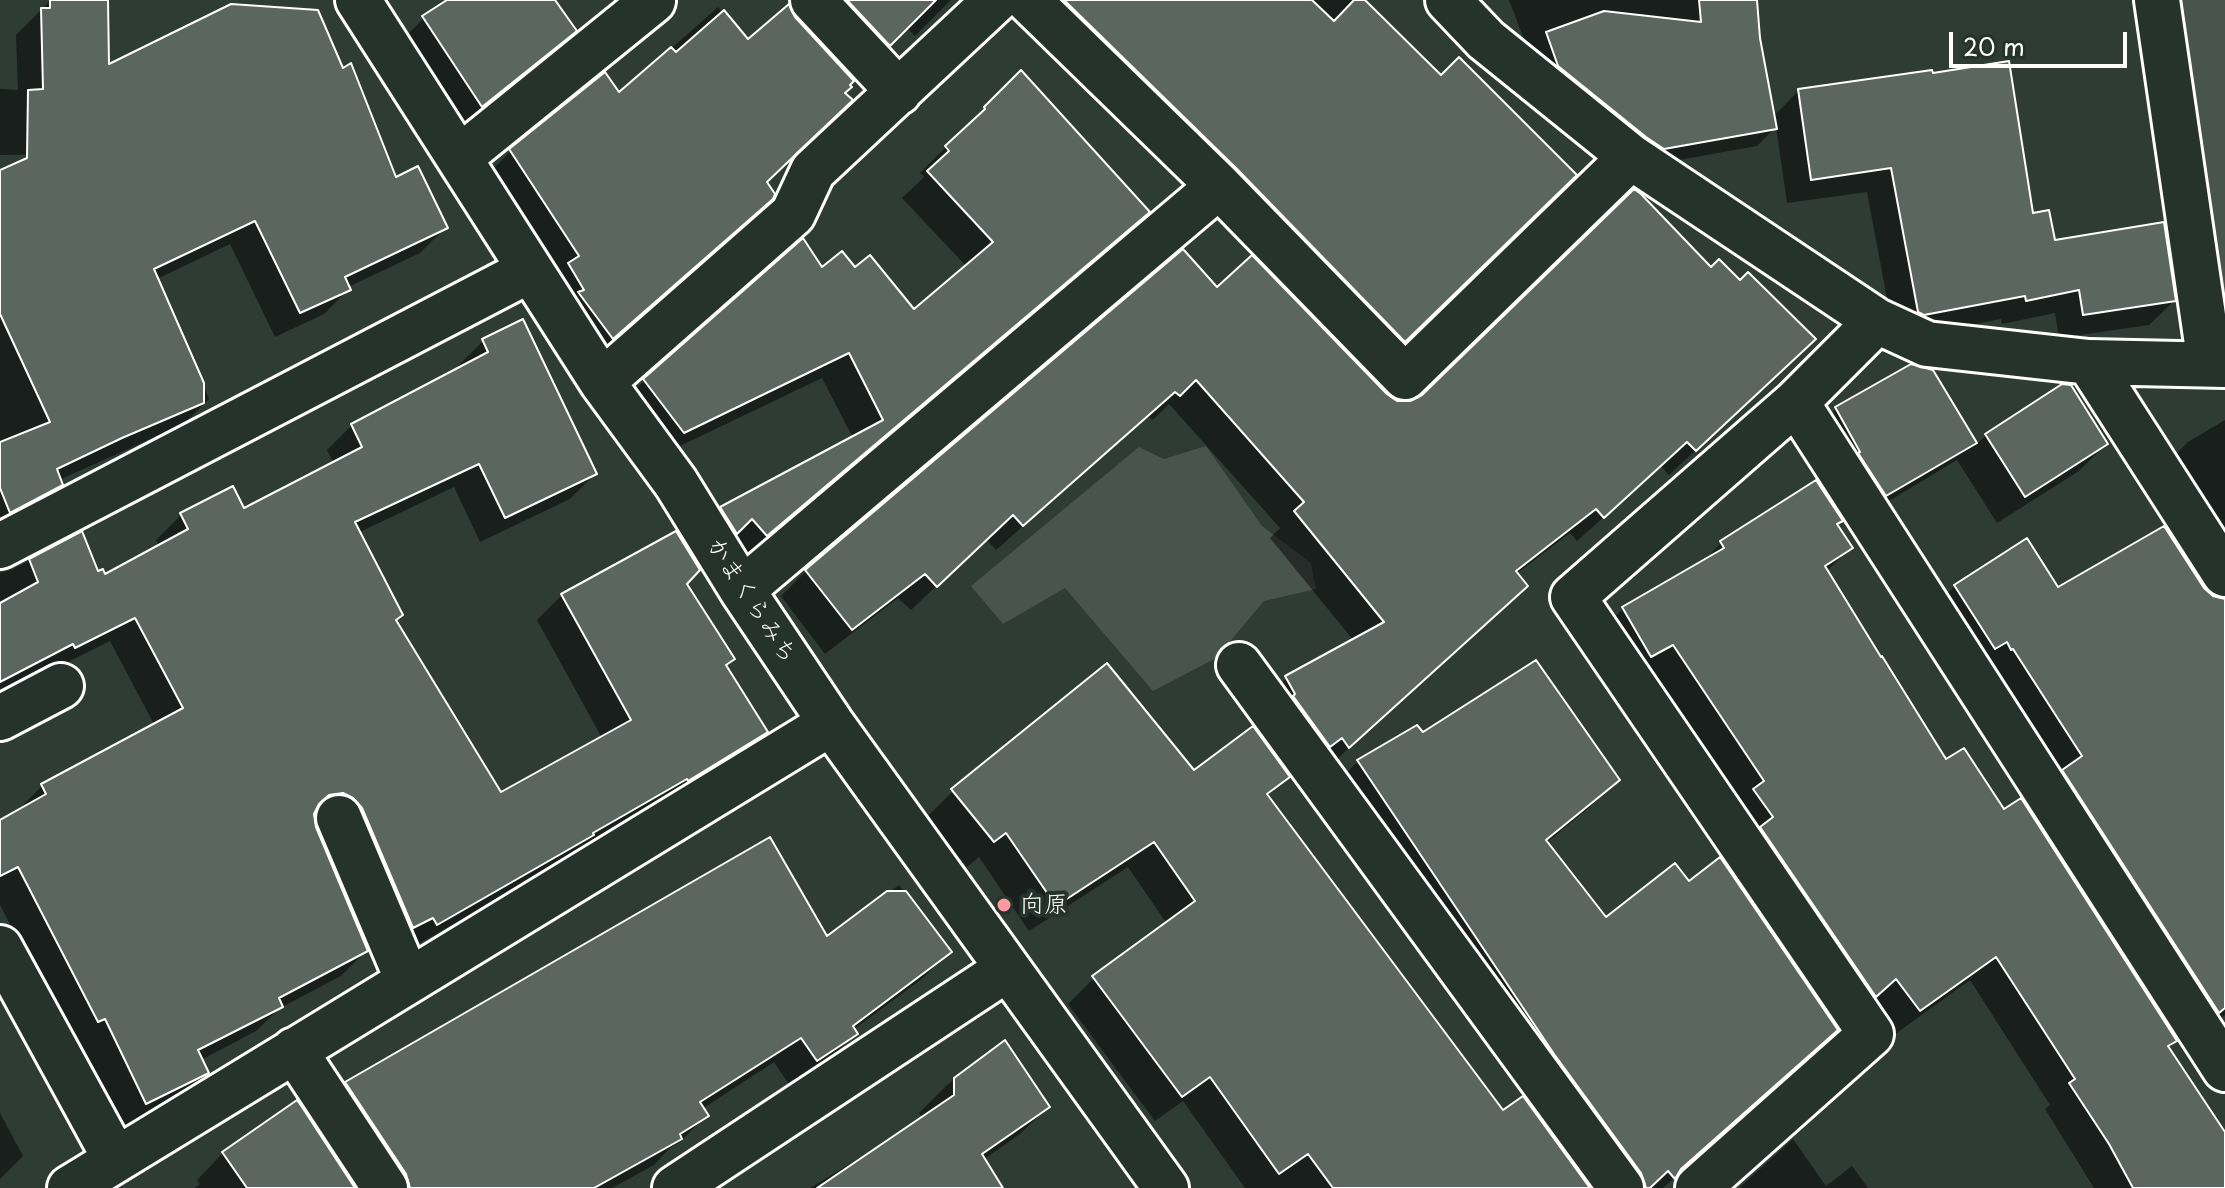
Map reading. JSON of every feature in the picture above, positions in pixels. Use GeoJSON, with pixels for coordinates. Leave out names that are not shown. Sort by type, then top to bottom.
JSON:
{"type":"FeatureCollection","features":[{"type":"Feature","properties":{"kind":"street","name":"かまくらみち"},"geometry":{"type":"LineString","coordinates":[[358,0],[602,382],[676,483],[742,590],[831,723],[1166,1188]]}},
{"type":"Feature","properties":{"kind":"street"},"geometry":{"type":"LineString","coordinates":[[813,0],[899,92]]}},
{"type":"Feature","properties":{"kind":"street"},"geometry":{"type":"LineString","coordinates":[[602,382],[793,214],[813,171],[996,0]]}},
{"type":"Feature","properties":{"kind":"street"},"geometry":{"type":"LineString","coordinates":[[1028,0],[1219,186],[1405,377],[1631,157]]}},
{"type":"Feature","properties":{"kind":"street"},"geometry":{"type":"LineString","coordinates":[[1448,0],[1486,40],[1631,157],[1877,321],[1927,344],[2089,362],[2217,365],[2157,0]]}},
{"type":"Feature","properties":{"kind":"street"},"geometry":{"type":"LineString","coordinates":[[459,158],[653,1]]}},
{"type":"Feature","properties":{"kind":"street"},"geometry":{"type":"LineString","coordinates":[[742,590],[1219,186]]}},
{"type":"Feature","properties":{"kind":"street"},"geometry":{"type":"LineString","coordinates":[[0,546],[530,270]]}},
{"type":"Feature","properties":{"kind":"street"},"geometry":{"type":"LineString","coordinates":[[1698,1188],[1871,1034],[1573,597],[1796,402],[1877,321]]}},
{"type":"Feature","properties":{"kind":"street"},"geometry":{"type":"LineString","coordinates":[[2089,362],[2225,574]]}},
{"type":"Feature","properties":{"kind":"street"},"geometry":{"type":"LineString","coordinates":[[1796,402],[2222,1057]]}},
{"type":"Feature","properties":{"kind":"street"},"geometry":{"type":"LineString","coordinates":[[1239,665],[1621,1188]]}},
{"type":"Feature","properties":{"kind":"street"},"geometry":{"type":"LineString","coordinates":[[0,718],[61,686]]}},
{"type":"Feature","properties":{"kind":"street"},"geometry":{"type":"LineString","coordinates":[[70,1188],[831,723]]}},
{"type":"Feature","properties":{"kind":"street"},"geometry":{"type":"LineString","coordinates":[[339,818],[408,981]]}},
{"type":"Feature","properties":{"kind":"street"},"geometry":{"type":"LineString","coordinates":[[0,948],[116,1160]]}},
{"type":"Feature","properties":{"kind":"street"},"geometry":{"type":"LineString","coordinates":[[675,1188],[1007,969]]}},
{"type":"Feature","properties":{"kind":"street"},"geometry":{"type":"LineString","coordinates":[[294,1050],[385,1188]]}},
{"type":"Feature","properties":{"kind":"shaded area"},"geometry":{"type":"Polygon","coordinates":[[[2170,0],[2225,0],[2225,363],[2170,0]]]}},
{"type":"Feature","properties":{"kind":"shaded area"},"geometry":{"type":"Polygon","coordinates":[[[1206,446],[1262,526],[1311,563],[1316,589],[1264,601],[1216,658],[1153,691],[1065,588],[1003,624],[971,586],[1139,447],[1164,459],[1206,446]]]}},
{"type":"Feature","properties":{"kind":"building"},"geometry":{"type":"Polygon","coordinates":[[[50,0],[108,0],[109,64],[231,4],[318,10],[343,68],[351,63],[396,177],[418,166],[448,228],[345,277],[351,290],[300,313],[255,221],[154,269],[204,383],[204,403],[57,469],[63,485],[10,513],[0,488],[0,442],[50,422],[0,314],[0,170],[27,158],[28,90],[43,89],[41,8],[50,8],[50,0]]]}},
{"type":"Feature","properties":{"kind":"building"},"geometry":{"type":"Polygon","coordinates":[[[447,0],[555,0],[577,31],[482,107],[422,16],[447,0]]]}},
{"type":"Feature","properties":{"kind":"building"},"geometry":{"type":"Polygon","coordinates":[[[847,0],[936,0],[890,46],[847,0]]]}},
{"type":"Feature","properties":{"kind":"building"},"geometry":{"type":"Polygon","coordinates":[[[1064,0],[1312,0],[1334,21],[1354,0],[1365,0],[1441,75],[1459,57],[1577,175],[1405,342],[1237,169],[1064,0]]]}},
{"type":"Feature","properties":{"kind":"building"},"geometry":{"type":"Polygon","coordinates":[[[1699,0],[1757,0],[1760,38],[1777,129],[1664,149],[1558,66],[1546,32],[1604,11],[1701,22],[1699,0]]]}},
{"type":"Feature","properties":{"kind":"building"},"geometry":{"type":"Polygon","coordinates":[[[789,4],[795,17],[854,81],[845,93],[853,100],[767,182],[775,194],[773,199],[613,339],[578,292],[584,290],[568,263],[579,256],[509,149],[605,72],[619,92],[671,47],[676,52],[724,10],[748,39],[789,4]]]}},
{"type":"Feature","properties":{"kind":"building"},"geometry":{"type":"Polygon","coordinates":[[[2009,61],[2033,213],[2049,210],[2055,240],[2164,222],[2176,301],[2083,315],[2079,290],[2026,301],[2025,296],[1924,315],[1918,312],[1891,168],[1811,180],[1798,89],[2009,61]]]}},
{"type":"Feature","properties":{"kind":"building"},"geometry":{"type":"Polygon","coordinates":[[[1021,70],[1150,212],[767,536],[752,519],[737,534],[720,507],[883,420],[849,353],[684,433],[643,379],[803,238],[822,267],[842,251],[855,267],[870,255],[914,309],[993,242],[927,171],[949,151],[945,146],[1021,70]]]}},
{"type":"Feature","properties":{"kind":"building"},"geometry":{"type":"Polygon","coordinates":[[[1634,189],[1711,267],[1719,259],[1740,280],[1748,272],[1816,339],[1696,451],[1687,442],[1604,518],[1596,509],[1516,571],[1528,586],[1349,748],[1342,738],[1330,747],[1293,696],[1295,694],[1285,676],[1384,622],[1294,511],[1304,502],[1196,380],[1180,396],[1175,392],[1023,526],[1013,515],[937,587],[925,574],[852,630],[805,570],[1183,249],[1217,287],[1252,255],[1387,394],[1397,401],[1410,401],[1422,395],[1634,189]]]}},
{"type":"Feature","properties":{"kind":"building"},"geometry":{"type":"Polygon","coordinates":[[[523,319],[597,474],[505,518],[479,464],[355,522],[403,615],[396,620],[501,792],[631,720],[561,594],[676,531],[700,570],[687,584],[735,659],[726,665],[768,732],[437,925],[433,918],[413,928],[362,808],[343,793],[329,795],[314,814],[316,827],[368,951],[279,998],[283,1007],[198,1050],[209,1073],[146,1104],[105,1019],[98,1022],[18,867],[0,876],[0,820],[46,794],[41,784],[183,708],[135,618],[75,648],[73,644],[0,682],[0,603],[38,582],[29,559],[82,531],[98,571],[103,569],[105,574],[188,529],[180,513],[233,486],[244,508],[362,447],[351,424],[488,352],[482,339],[523,319]]]}},
{"type":"Feature","properties":{"kind":"building"},"geometry":{"type":"Polygon","coordinates":[[[1911,364],[1933,370],[1977,443],[1886,496],[1858,453],[1835,407],[1911,364]]]}},
{"type":"Feature","properties":{"kind":"building"},"geometry":{"type":"Polygon","coordinates":[[[2062,384],[2071,385],[2108,444],[2025,497],[1985,434],[2062,384]]]}},
{"type":"Feature","properties":{"kind":"building"},"geometry":{"type":"Polygon","coordinates":[[[1816,480],[1843,521],[1837,524],[1853,548],[1825,566],[1946,759],[1964,748],[2004,809],[2021,798],[2177,1041],[2168,1046],[2225,1132],[2225,1188],[2133,1188],[2109,1144],[2069,1083],[2075,1079],[1996,957],[1920,1011],[1896,979],[1876,997],[1760,827],[1773,817],[1753,789],[1764,781],[1673,645],[1651,657],[1622,607],[1724,548],[1720,541],[1816,480]]]}},
{"type":"Feature","properties":{"kind":"building"},"geometry":{"type":"Polygon","coordinates":[[[2164,526],[2204,588],[2213,596],[2225,599],[2225,1008],[2219,1013],[2062,770],[2082,756],[2013,649],[2007,642],[1995,649],[1954,585],[2027,538],[2058,587],[2164,526]]]}},
{"type":"Feature","properties":{"kind":"building"},"geometry":{"type":"Polygon","coordinates":[[[1536,660],[1620,780],[1546,840],[1606,917],[1675,863],[1689,881],[1720,857],[1838,1030],[1681,1169],[1675,1179],[1668,1171],[1650,1188],[1646,1188],[1641,1173],[1554,1054],[1357,760],[1417,725],[1423,732],[1536,660]]]}},
{"type":"Feature","properties":{"kind":"building"},"geometry":{"type":"Polygon","coordinates":[[[1107,663],[1194,770],[1253,726],[1290,777],[1267,794],[1503,1110],[1523,1096],[1590,1188],[1333,1188],[1308,1154],[1279,1174],[1210,1077],[1182,1097],[1092,976],[1195,901],[1154,842],[1056,906],[1006,833],[994,842],[951,789],[1107,663]]]}},
{"type":"Feature","properties":{"kind":"building"},"geometry":{"type":"Polygon","coordinates":[[[770,837],[827,936],[887,891],[906,891],[952,952],[853,1026],[858,1034],[817,1061],[801,1038],[700,1102],[709,1116],[680,1134],[682,1139],[594,1188],[410,1188],[406,1174],[345,1082],[770,837]]]}},
{"type":"Feature","properties":{"kind":"building"},"geometry":{"type":"Polygon","coordinates":[[[1005,1040],[1050,1107],[982,1154],[1003,1188],[817,1188],[954,1095],[954,1078],[1005,1040]]]}},
{"type":"Feature","properties":{"kind":"building"},"geometry":{"type":"Polygon","coordinates":[[[297,1100],[355,1188],[247,1188],[222,1152],[297,1100]]]}},
{"type":"Feature","properties":{"kind":"place","name":"向原"},"geometry":{"type":"Point","coordinates":[1004,905]}}]}
